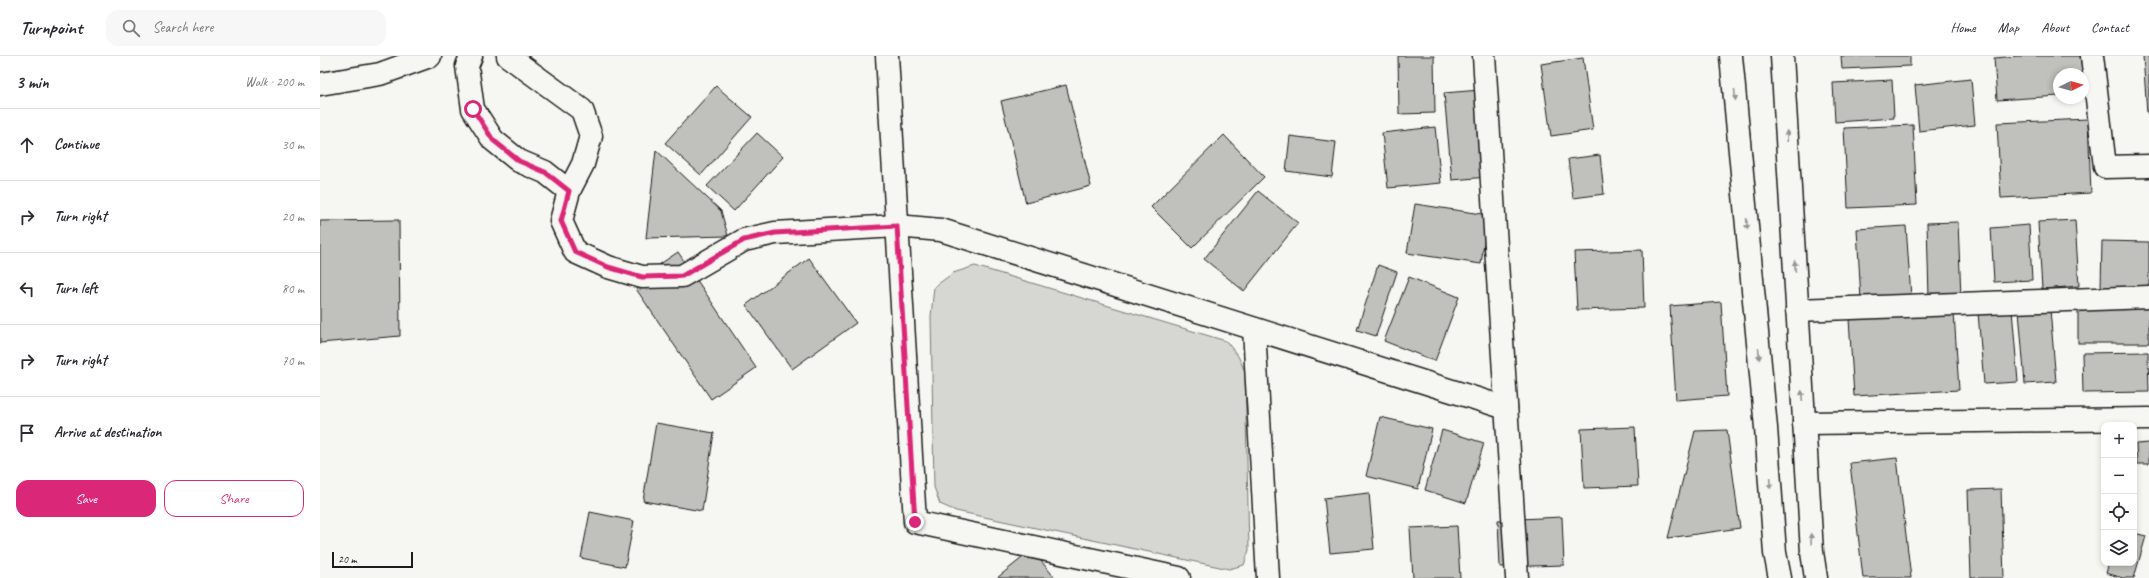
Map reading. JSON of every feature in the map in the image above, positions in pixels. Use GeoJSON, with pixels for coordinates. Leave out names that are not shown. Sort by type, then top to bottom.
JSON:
{"type":"FeatureCollection","features":[{"type":"Feature","properties":{"kind":"street"},"geometry":{"type":"LineString","coordinates":[[320,84],[380,74],[430,56]]}},
{"type":"Feature","properties":{"kind":"street"},"geometry":{"type":"LineString","coordinates":[[471,56],[467,66],[473,109],[493,140],[519,161],[545,172],[569,191]]}},
{"type":"Feature","properties":{"kind":"street"},"geometry":{"type":"LineString","coordinates":[[508,56],[582,110],[591,136],[582,164],[569,191],[561,221],[575,252],[608,267],[642,277],[682,276],[744,240],[775,233],[897,226],[941,230],[1506,408]]}},
{"type":"Feature","properties":{"kind":"street"},"geometry":{"type":"LineString","coordinates":[[887,56],[915,522],[1179,578]]}},
{"type":"Feature","properties":{"kind":"street"},"geometry":{"type":"LineString","coordinates":[[1484,56],[1517,578]]}},
{"type":"Feature","properties":{"kind":"street"},"geometry":{"type":"LineString","coordinates":[[1732,56],[1766,420],[1775,553],[1780,578]]}},
{"type":"Feature","properties":{"kind":"street"},"geometry":{"type":"LineString","coordinates":[[1782,56],[1812,552],[1816,578]]}},
{"type":"Feature","properties":{"kind":"street"},"geometry":{"type":"LineString","coordinates":[[2092,56],[2105,167],[2149,166]]}},
{"type":"Feature","properties":{"kind":"street"},"geometry":{"type":"LineString","coordinates":[[1797,310],[2149,298]]}},
{"type":"Feature","properties":{"kind":"street"},"geometry":{"type":"LineString","coordinates":[[1254,329],[1268,578]]}},
{"type":"Feature","properties":{"kind":"street"},"geometry":{"type":"LineString","coordinates":[[1804,423],[2149,419]]}},
{"type":"Feature","properties":{"kind":"shaded area"},"geometry":{"type":"Polygon","coordinates":[[[975,266],[1226,341],[1238,356],[1245,371],[1249,550],[1244,565],[1229,569],[956,511],[940,504],[934,487],[931,316],[934,287],[953,273],[975,266]]]}},
{"type":"Feature","properties":{"kind":"building"},"geometry":{"type":"Polygon","coordinates":[[[1398,56],[1434,56],[1435,113],[1399,114],[1398,56]]]}},
{"type":"Feature","properties":{"kind":"building"},"geometry":{"type":"Polygon","coordinates":[[[1841,56],[1910,56],[1910,66],[1842,69],[1841,56]]]}},
{"type":"Feature","properties":{"kind":"building"},"geometry":{"type":"Polygon","coordinates":[[[2018,56],[2081,56],[2082,68],[2053,68],[2053,96],[1997,100],[1994,58],[2018,56]]]}},
{"type":"Feature","properties":{"kind":"building"},"geometry":{"type":"Polygon","coordinates":[[[2143,56],[2149,56],[2149,113],[2147,113],[2143,56]]]}},
{"type":"Feature","properties":{"kind":"building"},"geometry":{"type":"Polygon","coordinates":[[[1583,58],[1593,130],[1551,136],[1541,64],[1583,58]]]}},
{"type":"Feature","properties":{"kind":"building"},"geometry":{"type":"Polygon","coordinates":[[[1971,79],[1975,125],[1919,131],[1915,85],[1971,79]]]}},
{"type":"Feature","properties":{"kind":"building"},"geometry":{"type":"Polygon","coordinates":[[[1892,80],[1894,118],[1835,122],[1833,83],[1892,80]]]}},
{"type":"Feature","properties":{"kind":"building"},"geometry":{"type":"Polygon","coordinates":[[[1066,85],[1091,186],[1026,203],[1001,101],[1066,85]]]}},
{"type":"Feature","properties":{"kind":"building"},"geometry":{"type":"Polygon","coordinates":[[[716,86],[752,117],[701,175],[665,143],[716,86]]]}},
{"type":"Feature","properties":{"kind":"building"},"geometry":{"type":"Polygon","coordinates":[[[1492,89],[1500,176],[1452,180],[1444,93],[1492,89]]]}},
{"type":"Feature","properties":{"kind":"building"},"geometry":{"type":"Polygon","coordinates":[[[2088,119],[2091,193],[2001,198],[1997,123],[2088,119]]]}},
{"type":"Feature","properties":{"kind":"building"},"geometry":{"type":"Polygon","coordinates":[[[1913,125],[1917,205],[1848,208],[1844,128],[1913,125]]]}},
{"type":"Feature","properties":{"kind":"building"},"geometry":{"type":"Polygon","coordinates":[[[1435,127],[1441,183],[1388,188],[1382,133],[1435,127]]]}},
{"type":"Feature","properties":{"kind":"building"},"geometry":{"type":"Polygon","coordinates":[[[757,133],[783,157],[734,211],[707,186],[757,133]]]}},
{"type":"Feature","properties":{"kind":"building"},"geometry":{"type":"Polygon","coordinates":[[[1224,135],[1264,177],[1192,248],[1151,207],[1224,135]]]}},
{"type":"Feature","properties":{"kind":"building"},"geometry":{"type":"Polygon","coordinates":[[[1290,136],[1336,142],[1332,177],[1286,171],[1290,136]]]}},
{"type":"Feature","properties":{"kind":"building"},"geometry":{"type":"Polygon","coordinates":[[[656,150],[721,211],[728,236],[646,238],[656,150]]]}},
{"type":"Feature","properties":{"kind":"building"},"geometry":{"type":"Polygon","coordinates":[[[1600,155],[1604,194],[1573,198],[1568,159],[1600,155]]]}},
{"type":"Feature","properties":{"kind":"building"},"geometry":{"type":"Polygon","coordinates":[[[1258,191],[1298,223],[1244,291],[1204,259],[1258,191]]]}},
{"type":"Feature","properties":{"kind":"building"},"geometry":{"type":"Polygon","coordinates":[[[1415,204],[1488,215],[1481,264],[1407,253],[1415,204]]]}},
{"type":"Feature","properties":{"kind":"building"},"geometry":{"type":"Polygon","coordinates":[[[399,220],[400,336],[320,343],[320,221],[399,220]]]}},
{"type":"Feature","properties":{"kind":"building"},"geometry":{"type":"Polygon","coordinates":[[[2075,220],[2079,286],[2042,289],[2038,222],[2075,220]]]}},
{"type":"Feature","properties":{"kind":"building"},"geometry":{"type":"Polygon","coordinates":[[[1958,222],[1961,297],[1929,298],[1927,223],[1958,222]]]}},
{"type":"Feature","properties":{"kind":"building"},"geometry":{"type":"Polygon","coordinates":[[[2029,225],[2032,280],[1994,282],[1991,228],[2029,225]]]}},
{"type":"Feature","properties":{"kind":"building"},"geometry":{"type":"Polygon","coordinates":[[[1906,226],[1911,297],[1861,300],[1857,229],[1906,226]]]}},
{"type":"Feature","properties":{"kind":"building"},"geometry":{"type":"Polygon","coordinates":[[[2102,241],[2149,242],[2149,288],[2101,288],[2102,241]]]}},
{"type":"Feature","properties":{"kind":"building"},"geometry":{"type":"Polygon","coordinates":[[[1642,250],[1644,308],[1577,310],[1574,252],[1642,250]]]}},
{"type":"Feature","properties":{"kind":"building"},"geometry":{"type":"Polygon","coordinates":[[[678,252],[756,368],[711,399],[632,283],[678,252]]]}},
{"type":"Feature","properties":{"kind":"building"},"geometry":{"type":"Polygon","coordinates":[[[809,258],[856,323],[792,369],[746,305],[809,258]]]}},
{"type":"Feature","properties":{"kind":"building"},"geometry":{"type":"Polygon","coordinates":[[[1378,265],[1397,272],[1376,336],[1357,330],[1378,265]]]}},
{"type":"Feature","properties":{"kind":"building"},"geometry":{"type":"Polygon","coordinates":[[[1409,277],[1459,297],[1435,361],[1384,341],[1409,277]]]}},
{"type":"Feature","properties":{"kind":"building"},"geometry":{"type":"Polygon","coordinates":[[[1721,302],[1727,396],[1676,400],[1670,306],[1721,302]]]}},
{"type":"Feature","properties":{"kind":"building"},"geometry":{"type":"Polygon","coordinates":[[[2078,306],[2149,306],[2149,343],[2078,343],[2078,306]]]}},
{"type":"Feature","properties":{"kind":"building"},"geometry":{"type":"Polygon","coordinates":[[[2050,309],[2056,382],[2025,384],[2019,311],[2050,309]]]}},
{"type":"Feature","properties":{"kind":"building"},"geometry":{"type":"Polygon","coordinates":[[[2012,310],[2018,382],[1984,384],[1978,313],[2012,310]]]}},
{"type":"Feature","properties":{"kind":"building"},"geometry":{"type":"Polygon","coordinates":[[[1954,313],[1959,390],[1854,396],[1849,319],[1954,313]]]}},
{"type":"Feature","properties":{"kind":"building"},"geometry":{"type":"Polygon","coordinates":[[[2148,352],[2149,392],[2083,393],[2082,353],[2148,352]]]}},
{"type":"Feature","properties":{"kind":"building"},"geometry":{"type":"Polygon","coordinates":[[[1380,417],[1432,429],[1418,489],[1366,476],[1380,417]]]}},
{"type":"Feature","properties":{"kind":"building"},"geometry":{"type":"Polygon","coordinates":[[[656,423],[714,433],[702,511],[643,501],[656,423]]]}},
{"type":"Feature","properties":{"kind":"building"},"geometry":{"type":"Polygon","coordinates":[[[1635,427],[1638,486],[1584,488],[1581,429],[1635,427]]]}},
{"type":"Feature","properties":{"kind":"building"},"geometry":{"type":"Polygon","coordinates":[[[1442,430],[1484,443],[1466,503],[1425,490],[1442,430]]]}},
{"type":"Feature","properties":{"kind":"building"},"geometry":{"type":"Polygon","coordinates":[[[1727,430],[1740,528],[1668,538],[1695,431],[1727,430]]]}},
{"type":"Feature","properties":{"kind":"building"},"geometry":{"type":"Polygon","coordinates":[[[2149,443],[2149,464],[2137,464],[2137,444],[2149,443]]]}},
{"type":"Feature","properties":{"kind":"building"},"geometry":{"type":"Polygon","coordinates":[[[1897,458],[1911,578],[1863,578],[1850,463],[1897,458]]]}},
{"type":"Feature","properties":{"kind":"building"},"geometry":{"type":"Polygon","coordinates":[[[2001,489],[2004,578],[1971,578],[1968,490],[2001,489]]]}},
{"type":"Feature","properties":{"kind":"building"},"geometry":{"type":"Polygon","coordinates":[[[1369,493],[1374,549],[1330,553],[1324,498],[1369,493]]]}},
{"type":"Feature","properties":{"kind":"building"},"geometry":{"type":"Polygon","coordinates":[[[590,512],[634,521],[625,567],[581,558],[590,512]]]}},
{"type":"Feature","properties":{"kind":"building"},"geometry":{"type":"Polygon","coordinates":[[[1562,517],[1564,565],[1500,567],[1498,520],[1562,517]]]}},
{"type":"Feature","properties":{"kind":"building"},"geometry":{"type":"Polygon","coordinates":[[[1457,526],[1460,578],[1413,578],[1410,528],[1457,526]]]}},
{"type":"Feature","properties":{"kind":"building"},"geometry":{"type":"Polygon","coordinates":[[[2137,534],[2146,536],[2134,578],[2123,578],[2106,573],[2108,566],[2137,566],[2137,534]]]}},
{"type":"Feature","properties":{"kind":"building"},"geometry":{"type":"Polygon","coordinates":[[[1032,550],[1055,578],[997,578],[1032,550]]]}},
{"type":"Feature","properties":{"kind":"route"},"geometry":{"type":"LineString","coordinates":[[473,109],[493,140],[519,161],[545,172],[569,191],[561,221],[575,252],[608,267],[642,277],[682,276],[744,240],[775,233],[897,226],[915,522]]}}]}
